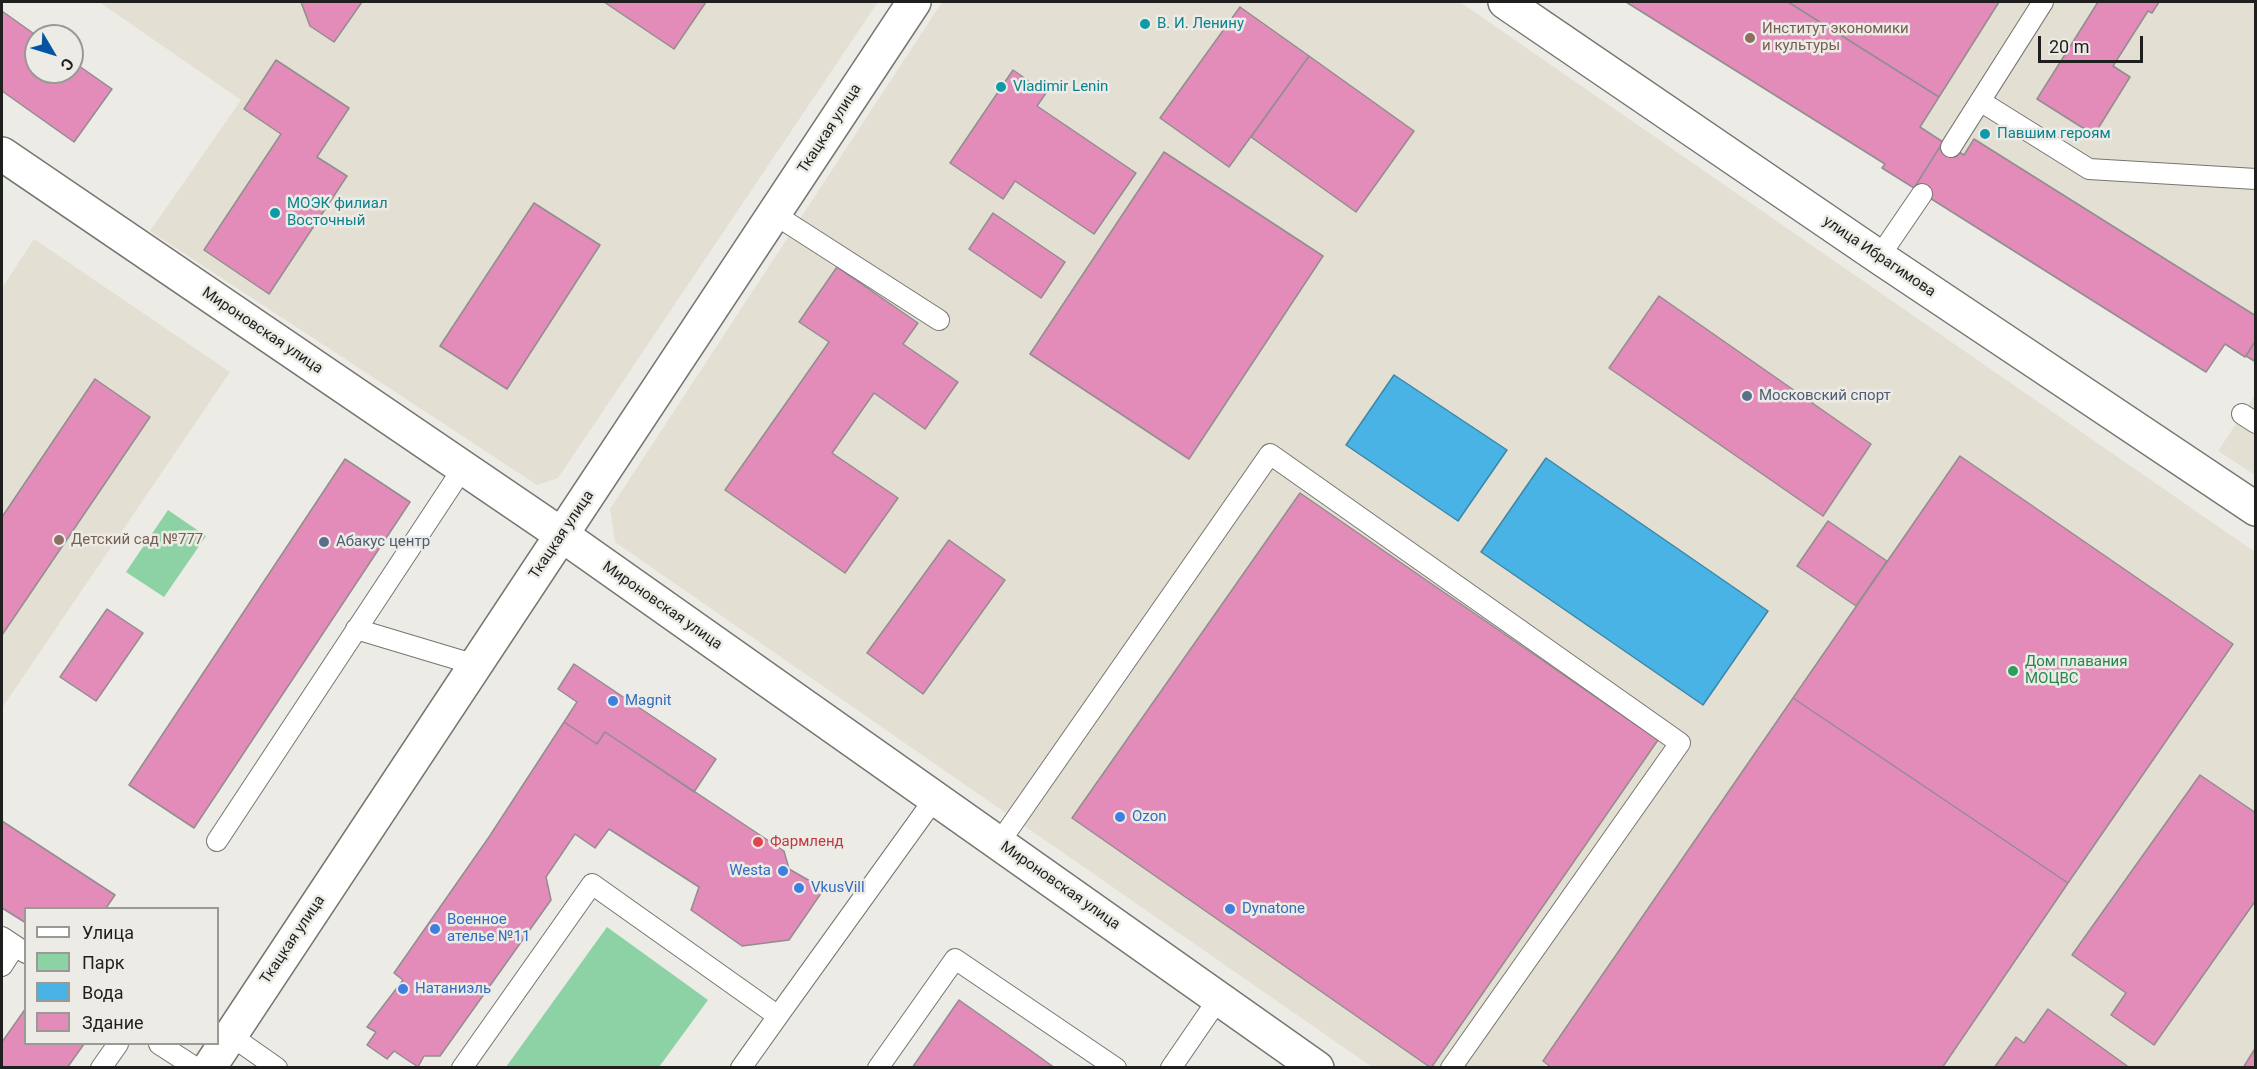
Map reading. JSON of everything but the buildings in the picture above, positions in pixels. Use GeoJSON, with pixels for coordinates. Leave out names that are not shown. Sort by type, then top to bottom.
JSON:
{"type":"FeatureCollection","features":[{"type":"Feature","properties":{"kind":"street","name":"Ткацкая улица"},"geometry":{"type":"LineString","coordinates":[[209,1068],[914,2]]}},
{"type":"Feature","properties":{"kind":"street","name":"улица Ибрагимова"},"geometry":{"type":"LineString","coordinates":[[1505,2],[1879,257],[2256,509]]}},
{"type":"Feature","properties":{"kind":"street","name":"Мироновская улица"},"geometry":{"type":"LineString","coordinates":[[2,154],[562,535],[1317,1068]]}},
{"type":"Feature","properties":{"kind":"lane"},"geometry":{"type":"LineString","coordinates":[[1951,147],[2043,2]]}},
{"type":"Feature","properties":{"kind":"lane"},"geometry":{"type":"LineString","coordinates":[[1980,101],[2089,169],[2256,179]]}},
{"type":"Feature","properties":{"kind":"lane"},"geometry":{"type":"LineString","coordinates":[[1879,257],[1922,194]]}},
{"type":"Feature","properties":{"kind":"lane"},"geometry":{"type":"LineString","coordinates":[[774,214],[939,320]]}},
{"type":"Feature","properties":{"kind":"lane"},"geometry":{"type":"LineString","coordinates":[[999,843],[1270,454],[1680,743],[1450,1068]]}},
{"type":"Feature","properties":{"kind":"lane"},"geometry":{"type":"LineString","coordinates":[[217,841],[463,468]]}},
{"type":"Feature","properties":{"kind":"lane"},"geometry":{"type":"LineString","coordinates":[[356,629],[476,665]]}},
{"type":"Feature","properties":{"kind":"lane"},"geometry":{"type":"LineString","coordinates":[[741,1068],[935,798]]}},
{"type":"Feature","properties":{"kind":"lane"},"geometry":{"type":"LineString","coordinates":[[462,1068],[592,884],[778,1016]]}},
{"type":"Feature","properties":{"kind":"lane"},"geometry":{"type":"LineString","coordinates":[[2,966],[14,945]]}},
{"type":"Feature","properties":{"kind":"lane"},"geometry":{"type":"LineString","coordinates":[[878,1068],[955,958],[1116,1068]]}},
{"type":"Feature","properties":{"kind":"lane"},"geometry":{"type":"LineString","coordinates":[[1171,1068],[1219,999]]}},
{"type":"Feature","properties":{"kind":"lane"},"geometry":{"type":"LineString","coordinates":[[230,1035],[277,1068]]}},
{"type":"Feature","properties":{"kind":"lane"},"geometry":{"type":"LineString","coordinates":[[101,1068],[117,1045]]}},
{"type":"Feature","properties":{"kind":"lane"},"geometry":{"type":"LineString","coordinates":[[161,1045],[196,1068]]}},
{"type":"Feature","properties":{"kind":"shaded area"},"geometry":{"type":"Polygon","coordinates":[[[99,2],[878,2],[558,478],[537,485],[150,231],[241,100],[99,2]]]}},
{"type":"Feature","properties":{"kind":"shaded area"},"geometry":{"type":"Polygon","coordinates":[[[942,2],[1460,2],[2255,552],[2255,1067],[1372,1067],[615,542],[610,509],[942,2]]]}},
{"type":"Feature","properties":{"kind":"shaded area"},"geometry":{"type":"Polygon","coordinates":[[[1626,2],[2255,2],[2255,362],[2225,344],[2206,372],[1882,168],[1884,164],[1626,2]]]}},
{"type":"Feature","properties":{"kind":"shaded area","name":"Детский сад №777"},"geometry":{"type":"Polygon","coordinates":[[[34,239],[230,372],[2,708],[2,288],[34,239]]]}},
{"type":"Feature","properties":{"kind":"shaded area"},"geometry":{"type":"Polygon","coordinates":[[[2255,395],[2255,475],[2218,451],[2255,395]]]}},
{"type":"Feature","properties":{"kind":"green space"},"geometry":{"type":"Polygon","coordinates":[[[168,510],[206,536],[164,597],[126,572],[168,510]]]}},
{"type":"Feature","properties":{"kind":"green space"},"geometry":{"type":"Polygon","coordinates":[[[607,927],[708,1000],[659,1067],[506,1067],[607,927]]]}},
{"type":"Feature","properties":{"kind":"water"},"geometry":{"type":"Polygon","coordinates":[[[1394,375],[1507,450],[1458,521],[1346,445],[1394,375]]]}},
{"type":"Feature","properties":{"kind":"water"},"geometry":{"type":"Polygon","coordinates":[[[1546,458],[1768,611],[1703,705],[1481,552],[1546,458]]]}},
{"type":"Feature","properties":{"kind":"place","name":"В. И. Ленину"},"geometry":{"type":"Point","coordinates":[1145,24]}},
{"type":"Feature","properties":{"kind":"place","name":"Институт экономики и культуры"},"geometry":{"type":"Point","coordinates":[1750,38]}},
{"type":"Feature","properties":{"kind":"place","name":"Vladimir Lenin"},"geometry":{"type":"Point","coordinates":[1001,87]}},
{"type":"Feature","properties":{"kind":"place","name":"Павшим героям"},"geometry":{"type":"Point","coordinates":[1985,134]}},
{"type":"Feature","properties":{"kind":"place","name":"МОЭК филиал Восточный"},"geometry":{"type":"Point","coordinates":[275,213]}},
{"type":"Feature","properties":{"kind":"place","name":"Московский спорт"},"geometry":{"type":"Point","coordinates":[1747,396]}},
{"type":"Feature","properties":{"kind":"place","name":"Детский сад №777"},"geometry":{"type":"Point","coordinates":[59,540]}},
{"type":"Feature","properties":{"kind":"place","name":"Абакус центр"},"geometry":{"type":"Point","coordinates":[324,542]}},
{"type":"Feature","properties":{"kind":"place","name":"Дом плавания МОЦВС"},"geometry":{"type":"Point","coordinates":[2013,671]}},
{"type":"Feature","properties":{"kind":"place","name":"Magnit"},"geometry":{"type":"Point","coordinates":[613,701]}},
{"type":"Feature","properties":{"kind":"place","name":"Ozon"},"geometry":{"type":"Point","coordinates":[1120,817]}},
{"type":"Feature","properties":{"kind":"place","name":"Фармленд"},"geometry":{"type":"Point","coordinates":[758,842]}},
{"type":"Feature","properties":{"kind":"place","name":"Westa"},"geometry":{"type":"Point","coordinates":[783,871]}},
{"type":"Feature","properties":{"kind":"place","name":"VkusVill"},"geometry":{"type":"Point","coordinates":[799,888]}},
{"type":"Feature","properties":{"kind":"place","name":"Dynatone"},"geometry":{"type":"Point","coordinates":[1230,909]}},
{"type":"Feature","properties":{"kind":"place","name":"Военное ателье №11"},"geometry":{"type":"Point","coordinates":[435,929]}},
{"type":"Feature","properties":{"kind":"place","name":"Натаниэль"},"geometry":{"type":"Point","coordinates":[403,989]}}]}
